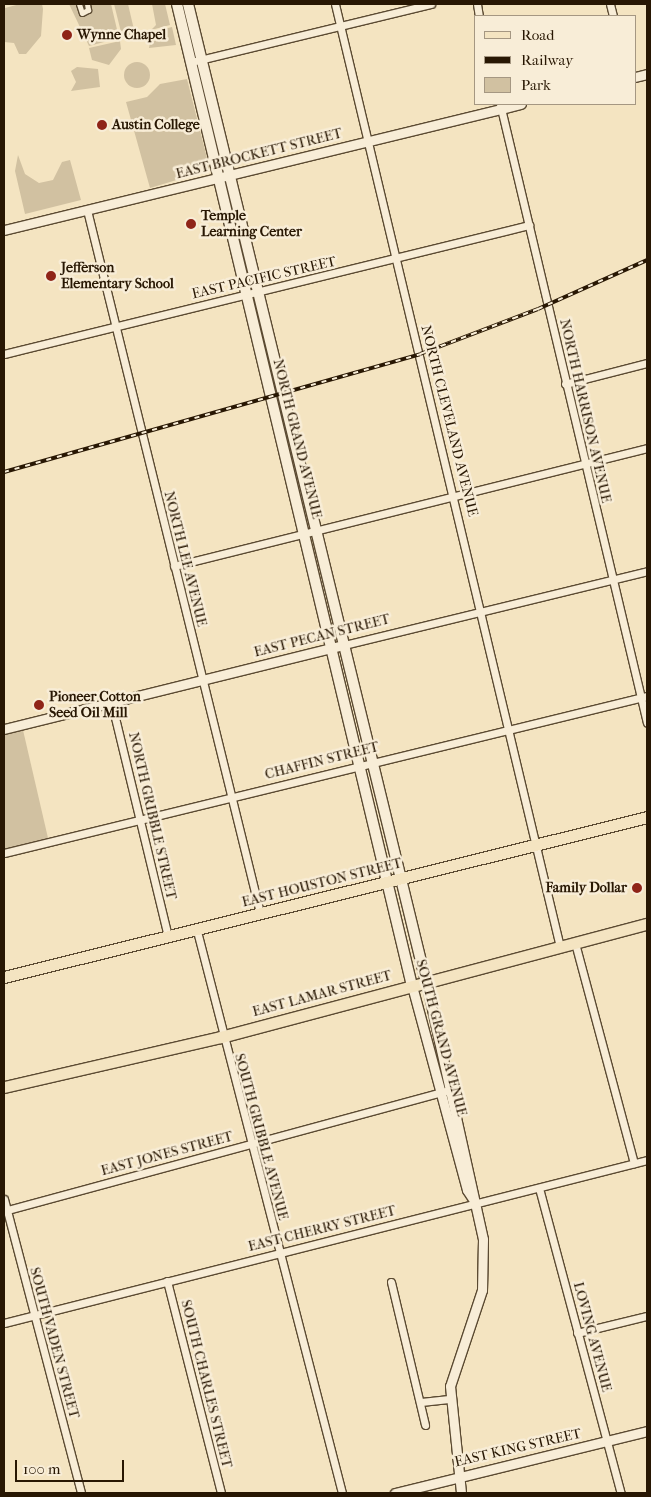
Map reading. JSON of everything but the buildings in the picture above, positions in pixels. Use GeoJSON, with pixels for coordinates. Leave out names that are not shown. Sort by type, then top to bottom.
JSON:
{"type":"FeatureCollection","features":[{"type":"Feature","properties":{"kind":"main road","name":"NORTH GRAND AVENUE"},"geometry":{"type":"LineString","coordinates":[[177,4],[218,178],[253,293],[316,530],[401,879]]}},
{"type":"Feature","properties":{"kind":"main road","name":"NORTH GRAND AVENUE"},"geometry":{"type":"LineString","coordinates":[[188,4],[229,176],[306,533],[389,882]]}},
{"type":"Feature","properties":{"kind":"main road","name":"EAST HOUSTON STREET"},"geometry":{"type":"LineString","coordinates":[[4,977],[196,931],[260,913],[647,816]]}},
{"type":"Feature","properties":{"kind":"main road","name":"SOUTH GRAND AVENUE"},"geometry":{"type":"LineString","coordinates":[[401,879],[426,982]]}},
{"type":"Feature","properties":{"kind":"main road","name":"SOUTH GRAND AVENUE"},"geometry":{"type":"LineString","coordinates":[[389,882],[412,986]]}},
{"type":"Feature","properties":{"kind":"main road","name":"EAST LAMAR STREET"},"geometry":{"type":"LineString","coordinates":[[4,1087],[221,1037],[647,924]]}},
{"type":"Feature","properties":{"kind":"street"},"geometry":{"type":"LineString","coordinates":[[79,4],[82,13],[88,10],[87,4]]}},
{"type":"Feature","properties":{"kind":"street","name":"NORTH CLEVELAND AVENUE"},"geometry":{"type":"LineString","coordinates":[[335,4],[511,728],[560,947]]}},
{"type":"Feature","properties":{"kind":"street"},"geometry":{"type":"LineString","coordinates":[[191,62],[431,4]]}},
{"type":"Feature","properties":{"kind":"street","name":"EAST BROCKETT STREET"},"geometry":{"type":"LineString","coordinates":[[4,230],[369,142],[501,106]]}},
{"type":"Feature","properties":{"kind":"street","name":"NORTH HARRISON AVENUE"},"geometry":{"type":"LineString","coordinates":[[501,106],[612,580],[644,696],[647,723]]}},
{"type":"Feature","properties":{"kind":"street","name":"NORTH LEE AVENUE"},"geometry":{"type":"LineString","coordinates":[[87,210],[260,913]]}},
{"type":"Feature","properties":{"kind":"street","name":"EAST PACIFIC STREET"},"geometry":{"type":"LineString","coordinates":[[4,354],[397,259],[529,225]]}},
{"type":"Feature","properties":{"kind":"street"},"geometry":{"type":"LineString","coordinates":[[565,384],[647,363]]}},
{"type":"Feature","properties":{"kind":"street"},"geometry":{"type":"LineString","coordinates":[[174,566],[647,448]]}},
{"type":"Feature","properties":{"kind":"street","name":"EAST PECAN STREET"},"geometry":{"type":"LineString","coordinates":[[4,729],[111,701],[647,571]]}},
{"type":"Feature","properties":{"kind":"street","name":"CHAFFIN STREET"},"geometry":{"type":"LineString","coordinates":[[4,853],[644,696]]}},
{"type":"Feature","properties":{"kind":"street","name":"NORTH GRIBBLE STREET"},"geometry":{"type":"LineString","coordinates":[[111,701],[168,937]]}},
{"type":"Feature","properties":{"kind":"street","name":"SOUTH GRIBBLE AVENUE"},"geometry":{"type":"LineString","coordinates":[[196,931],[249,1145],[342,1493]]}},
{"type":"Feature","properties":{"kind":"street"},"geometry":{"type":"LineString","coordinates":[[575,943],[634,1163]]}},
{"type":"Feature","properties":{"kind":"street","name":"SOUTH GRAND AVENUE"},"geometry":{"type":"LineString","coordinates":[[426,982],[453,1089],[482,1239],[482,1290],[457,1357],[449,1399],[460,1493]]}},
{"type":"Feature","properties":{"kind":"street","name":"SOUTH GRAND AVENUE"},"geometry":{"type":"LineString","coordinates":[[412,986],[467,1190],[474,1201]]}},
{"type":"Feature","properties":{"kind":"street"},"geometry":{"type":"LineString","coordinates":[[419,1010],[432,1006]]}},
{"type":"Feature","properties":{"kind":"street","name":"EAST JONES STREET"},"geometry":{"type":"LineString","coordinates":[[5,1211],[453,1089]]}},
{"type":"Feature","properties":{"kind":"street","name":"EAST CHERRY STREET"},"geometry":{"type":"LineString","coordinates":[[4,1323],[474,1201],[539,1188],[647,1160]]}},
{"type":"Feature","properties":{"kind":"street","name":"LOVING AVENUE"},"geometry":{"type":"LineString","coordinates":[[539,1188],[620,1493]]}},
{"type":"Feature","properties":{"kind":"street","name":"SOUTH VADEN STREET"},"geometry":{"type":"LineString","coordinates":[[4,1199],[5,1211],[81,1493]]}},
{"type":"Feature","properties":{"kind":"street","name":"SOUTH CHARLES STREET"},"geometry":{"type":"LineString","coordinates":[[167,1281],[221,1493]]}},
{"type":"Feature","properties":{"kind":"street"},"geometry":{"type":"LineString","coordinates":[[391,1282],[425,1425]]}},
{"type":"Feature","properties":{"kind":"street"},"geometry":{"type":"LineString","coordinates":[[577,1333],[647,1316]]}},
{"type":"Feature","properties":{"kind":"street"},"geometry":{"type":"LineString","coordinates":[[421,1402],[449,1399]]}},
{"type":"Feature","properties":{"kind":"street","name":"EAST KING STREET"},"geometry":{"type":"LineString","coordinates":[[395,1493],[458,1475],[647,1431]]}},
{"type":"Feature","properties":{"kind":"green space"},"geometry":{"type":"Polygon","coordinates":[[[20,4],[42,4],[43,9],[41,36],[26,54],[19,54],[14,43],[4,42],[5,8],[20,4]]]}},
{"type":"Feature","properties":{"kind":"green space"},"geometry":{"type":"Polygon","coordinates":[[[69,4],[79,4],[79,11],[85,13],[87,4],[111,4],[119,38],[89,46],[69,4]]]}},
{"type":"Feature","properties":{"kind":"green space"},"geometry":{"type":"Polygon","coordinates":[[[114,4],[128,4],[135,34],[122,36],[114,4]]]}},
{"type":"Feature","properties":{"kind":"green space"},"geometry":{"type":"Polygon","coordinates":[[[152,4],[165,4],[170,25],[151,30],[156,25],[152,4]]]}},
{"type":"Feature","properties":{"kind":"green space"},"geometry":{"type":"Polygon","coordinates":[[[172,27],[176,45],[149,48],[152,32],[172,27]]]}},
{"type":"Feature","properties":{"kind":"green space"},"geometry":{"type":"Polygon","coordinates":[[[120,41],[121,49],[109,65],[92,60],[89,48],[120,41]]]}},
{"type":"Feature","properties":{"kind":"green space"},"geometry":{"type":"Polygon","coordinates":[[[137,62],[147,65],[150,75],[147,85],[137,88],[127,85],[124,75],[127,65],[137,62]]]}},
{"type":"Feature","properties":{"kind":"green space"},"geometry":{"type":"Polygon","coordinates":[[[77,67],[98,69],[100,87],[71,91],[76,82],[71,71],[77,67]]]}},
{"type":"Feature","properties":{"kind":"green space"},"geometry":{"type":"Polygon","coordinates":[[[187,79],[210,170],[150,188],[126,102],[147,97],[160,84],[187,79]]]}},
{"type":"Feature","properties":{"kind":"green space"},"geometry":{"type":"Polygon","coordinates":[[[18,155],[25,174],[39,183],[53,180],[62,162],[70,160],[81,200],[25,214],[15,171],[18,155]]]}},
{"type":"Feature","properties":{"kind":"green space"},"geometry":{"type":"Polygon","coordinates":[[[23,730],[48,838],[4,849],[4,735],[23,730]]]}},
{"type":"Feature","properties":{"kind":"railway"},"geometry":{"type":"LineString","coordinates":[[4,472],[420,354],[538,309],[647,260]]}},
{"type":"Feature","properties":{"kind":"place","name":"Wynne Chapel"},"geometry":{"type":"Point","coordinates":[67,35]}},
{"type":"Feature","properties":{"kind":"place","name":"Austin College"},"geometry":{"type":"Point","coordinates":[102,125]}},
{"type":"Feature","properties":{"kind":"place","name":"Temple Learning Center"},"geometry":{"type":"Point","coordinates":[191,224]}},
{"type":"Feature","properties":{"kind":"place","name":"Jefferson Elementary School"},"geometry":{"type":"Point","coordinates":[51,276]}},
{"type":"Feature","properties":{"kind":"place","name":"Pioneer Cotton Seed Oil Mill"},"geometry":{"type":"Point","coordinates":[39,705]}},
{"type":"Feature","properties":{"kind":"place","name":"Family Dollar"},"geometry":{"type":"Point","coordinates":[637,888]}}]}
